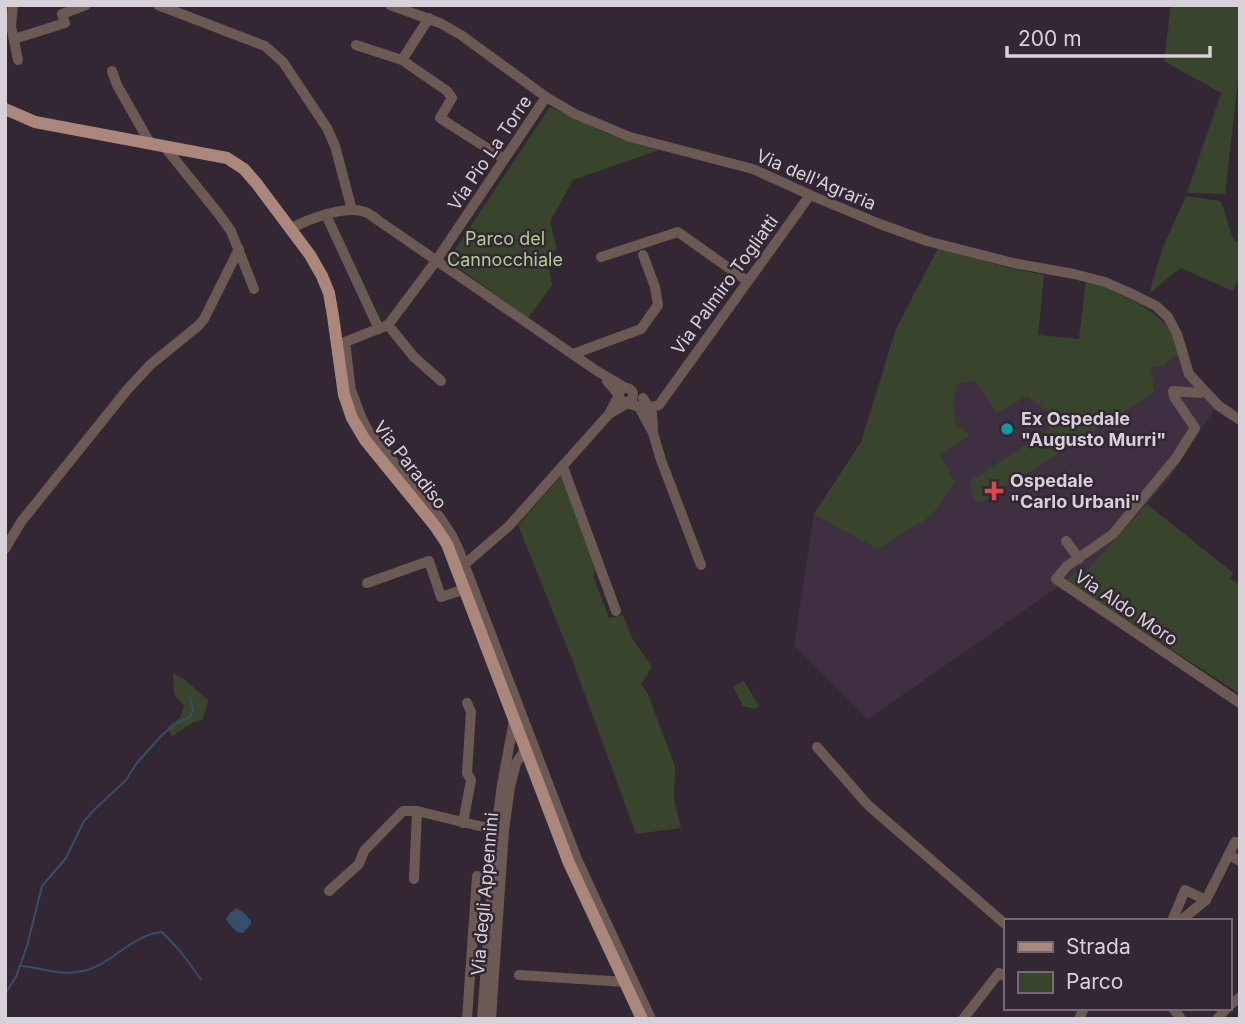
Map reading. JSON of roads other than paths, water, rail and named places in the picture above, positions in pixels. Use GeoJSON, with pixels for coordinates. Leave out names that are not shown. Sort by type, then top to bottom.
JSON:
{"type":"FeatureCollection","features":[{"type":"Feature","properties":{"kind":"main road","name":"Via Paradiso"},"geometry":{"type":"LineString","coordinates":[[5,109],[35,122],[227,158],[236,163],[257,184],[310,255],[329,293],[344,395],[352,418],[365,440],[447,544],[533,771],[642,1019]]}},
{"type":"Feature","properties":{"kind":"street"},"geometry":{"type":"LineString","coordinates":[[13,5],[11,26],[18,60]]}},
{"type":"Feature","properties":{"kind":"street"},"geometry":{"type":"LineString","coordinates":[[14,39],[65,23],[62,14],[86,5]]}},
{"type":"Feature","properties":{"kind":"street"},"geometry":{"type":"LineString","coordinates":[[158,5],[265,46],[283,62],[327,128],[335,146],[352,210]]}},
{"type":"Feature","properties":{"kind":"street","name":"Via dell'Agraria"},"geometry":{"type":"LineString","coordinates":[[390,5],[429,18],[461,35],[546,97],[575,114],[630,137],[741,165],[927,241],[1003,261],[1074,274],[1105,282],[1130,293],[1156,306],[1168,317],[1177,334],[1189,374],[1219,406],[1240,421]]}},
{"type":"Feature","properties":{"kind":"street"},"geometry":{"type":"LineString","coordinates":[[402,60],[429,18]]}},
{"type":"Feature","properties":{"kind":"street"},"geometry":{"type":"LineString","coordinates":[[356,45],[402,60],[447,91],[452,98],[440,118],[504,159]]}},
{"type":"Feature","properties":{"kind":"street"},"geometry":{"type":"LineString","coordinates":[[112,71],[117,85],[150,143]]}},
{"type":"Feature","properties":{"kind":"street","name":"Via Pio La Torre"},"geometry":{"type":"LineString","coordinates":[[384,327],[436,261],[546,97]]}},
{"type":"Feature","properties":{"kind":"street"},"geometry":{"type":"LineString","coordinates":[[164,146],[230,231],[254,289]]}},
{"type":"Feature","properties":{"kind":"street","name":"Via Palmiro Togliatti"},"geometry":{"type":"LineString","coordinates":[[465,564],[509,526],[609,414],[667,393],[810,195]]}},
{"type":"Feature","properties":{"kind":"street"},"geometry":{"type":"LineString","coordinates":[[290,229],[326,215],[352,210],[365,212],[639,402],[701,565]]}},
{"type":"Feature","properties":{"kind":"street"},"geometry":{"type":"LineString","coordinates":[[326,215],[384,327],[441,381]]}},
{"type":"Feature","properties":{"kind":"street"},"geometry":{"type":"LineString","coordinates":[[601,257],[678,232],[747,281]]}},
{"type":"Feature","properties":{"kind":"street"},"geometry":{"type":"LineString","coordinates":[[5,549],[21,522],[127,390],[150,365],[204,319],[239,249]]}},
{"type":"Feature","properties":{"kind":"street"},"geometry":{"type":"LineString","coordinates":[[573,354],[641,329],[658,305],[655,287],[643,255]]}},
{"type":"Feature","properties":{"kind":"street"},"geometry":{"type":"LineString","coordinates":[[384,327],[345,342],[351,390],[362,419],[369,432],[451,534],[465,564],[573,861],[651,1019]]}},
{"type":"Feature","properties":{"kind":"street","name":"Via Aldo Moro"},"geometry":{"type":"LineString","coordinates":[[1204,391],[1173,391],[1174,397],[1195,428],[1176,458],[1113,534],[1067,566],[1055,579],[1240,703]]}},
{"type":"Feature","properties":{"kind":"street"},"geometry":{"type":"LineString","coordinates":[[639,402],[667,393]]}},
{"type":"Feature","properties":{"kind":"street"},"geometry":{"type":"LineString","coordinates":[[639,402],[653,433]]}},
{"type":"Feature","properties":{"kind":"street"},"geometry":{"type":"LineString","coordinates":[[563,467],[615,611]]}},
{"type":"Feature","properties":{"kind":"street"},"geometry":{"type":"LineString","coordinates":[[1066,541],[1079,559]]}},
{"type":"Feature","properties":{"kind":"street"},"geometry":{"type":"LineString","coordinates":[[367,583],[429,561],[441,597],[465,589]]}},
{"type":"Feature","properties":{"kind":"street"},"geometry":{"type":"LineString","coordinates":[[463,823],[471,780],[467,773],[471,712],[467,703]]}},
{"type":"Feature","properties":{"kind":"street","name":"Via degli Appennini"},"geometry":{"type":"LineString","coordinates":[[482,1019],[496,830],[514,719]]}},
{"type":"Feature","properties":{"kind":"street"},"geometry":{"type":"LineString","coordinates":[[817,747],[868,805],[1004,923]]}},
{"type":"Feature","properties":{"kind":"street"},"geometry":{"type":"LineString","coordinates":[[508,756],[513,750],[525,750]]}},
{"type":"Feature","properties":{"kind":"street","name":"Via degli Appennini"},"geometry":{"type":"LineString","coordinates":[[491,1019],[504,831],[513,773],[516,762],[525,750]]}},
{"type":"Feature","properties":{"kind":"street"},"geometry":{"type":"LineString","coordinates":[[513,773],[519,769],[533,771]]}},
{"type":"Feature","properties":{"kind":"street"},"geometry":{"type":"LineString","coordinates":[[329,891],[359,864],[364,850],[403,811],[417,811],[414,879]]}},
{"type":"Feature","properties":{"kind":"street","name":"Via degli Appennini"},"geometry":{"type":"LineString","coordinates":[[417,811],[496,830]]}},
{"type":"Feature","properties":{"kind":"street"},"geometry":{"type":"LineString","coordinates":[[1182,919],[1206,900],[1235,842],[1240,844]]}},
{"type":"Feature","properties":{"kind":"street"},"geometry":{"type":"LineString","coordinates":[[1229,855],[1240,861]]}},
{"type":"Feature","properties":{"kind":"street"},"geometry":{"type":"LineString","coordinates":[[467,1019],[477,876]]}},
{"type":"Feature","properties":{"kind":"street"},"geometry":{"type":"LineString","coordinates":[[1173,919],[1185,890],[1206,900]]}},
{"type":"Feature","properties":{"kind":"street"},"geometry":{"type":"LineString","coordinates":[[963,1019],[1002,974]]}},
{"type":"Feature","properties":{"kind":"street"},"geometry":{"type":"LineString","coordinates":[[519,975],[625,982]]}},
{"type":"Feature","properties":{"kind":"water"},"geometry":{"type":"Polygon","coordinates":[[[236,908],[251,921],[243,933],[233,928],[226,919],[236,908]]]}},
{"type":"Feature","properties":{"kind":"waterway"},"geometry":{"type":"LineString","coordinates":[[5,994],[16,977],[27,946],[42,886],[66,858],[84,821],[126,780],[136,764],[163,734],[190,717],[193,711],[190,697]]}},
{"type":"Feature","properties":{"kind":"waterway"},"geometry":{"type":"LineString","coordinates":[[22,966],[63,973],[89,970],[140,939],[162,932],[201,979]]}},
{"type":"Feature","properties":{"kind":"place","name":"Ex Ospedale \"Augusto Murri\""},"geometry":{"type":"Point","coordinates":[1007,429]}},
{"type":"Feature","properties":{"kind":"place","name":"Ospedale \"Carlo Urbani\""},"geometry":{"type":"Point","coordinates":[994,491]}},
{"type":"Feature","properties":{"kind":"park label","name":"Parco del Cannocchiale"},"geometry":{"type":"Point","coordinates":[505,249]}}]}
